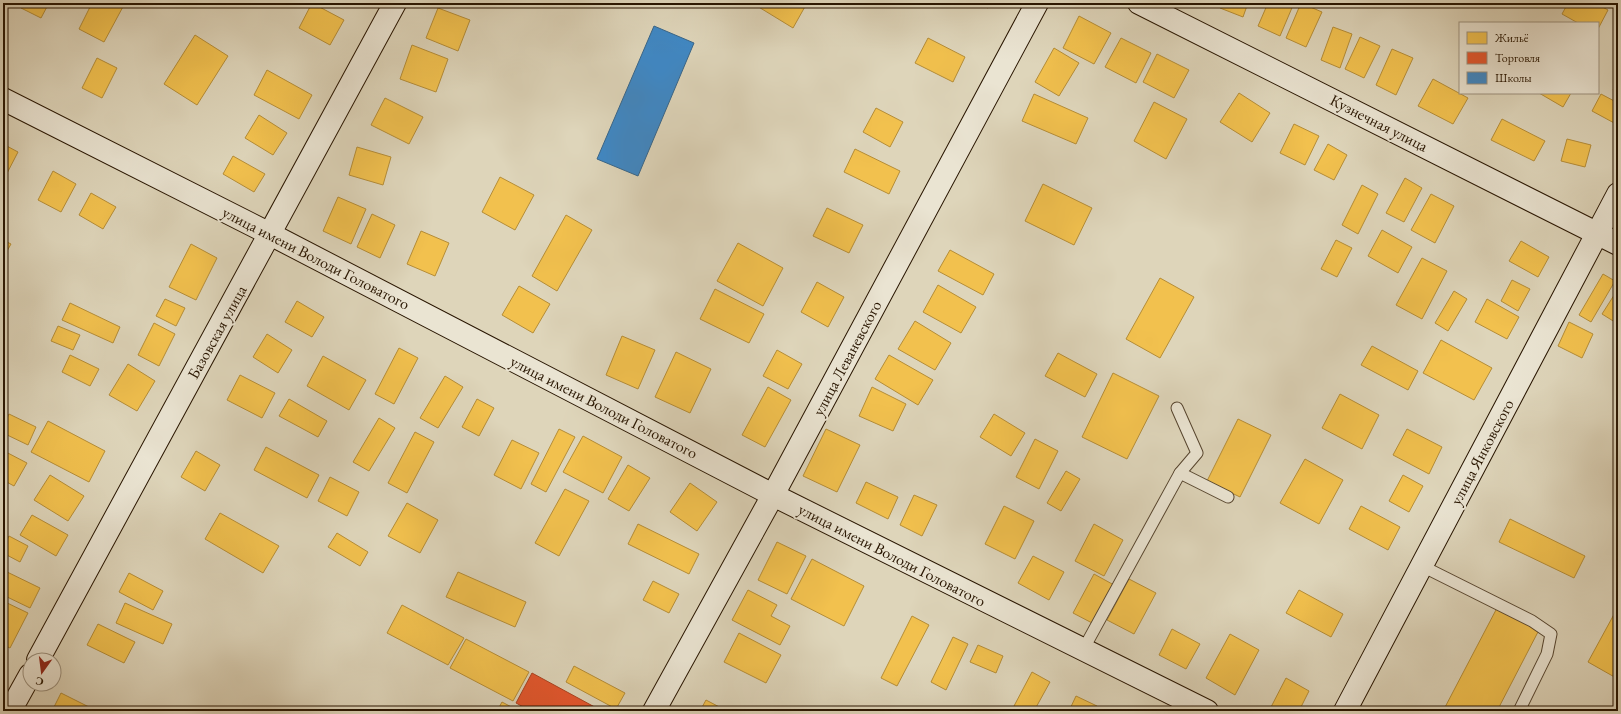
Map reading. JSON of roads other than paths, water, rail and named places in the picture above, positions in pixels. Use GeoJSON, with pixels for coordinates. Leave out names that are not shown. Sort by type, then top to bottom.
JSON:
{"type":"FeatureCollection","features":[{"type":"Feature","properties":{"kind":"street","name":"Базовская улица"},"geometry":{"type":"LineString","coordinates":[[42,652],[395,3]]}},
{"type":"Feature","properties":{"kind":"street","name":"улица Леваневского"},"geometry":{"type":"LineString","coordinates":[[654,711],[773,495],[1037,3]]}},
{"type":"Feature","properties":{"kind":"street","name":"Кузнечная улица"},"geometry":{"type":"LineString","coordinates":[[1139,3],[1618,244]]}},
{"type":"Feature","properties":{"kind":"street","name":"улица имени Володи Головатого"},"geometry":{"type":"LineString","coordinates":[[3,99],[270,234],[773,495],[1207,711]]}},
{"type":"Feature","properties":{"kind":"street","name":"улица Янковского"},"geometry":{"type":"LineString","coordinates":[[1345,711],[1618,194]]}},
{"type":"Feature","properties":{"kind":"street"},"geometry":{"type":"LineString","coordinates":[[10,711],[22,689]]}},
{"type":"Feature","properties":{"kind":"lane"},"geometry":{"type":"LineString","coordinates":[[1083,650],[1180,473],[1197,453],[1177,408]]}},
{"type":"Feature","properties":{"kind":"lane"},"geometry":{"type":"LineString","coordinates":[[1180,473],[1228,497]]}},
{"type":"Feature","properties":{"kind":"lane"},"geometry":{"type":"LineString","coordinates":[[1422,566],[1532,621],[1551,634],[1547,654],[1519,711]]}}]}
